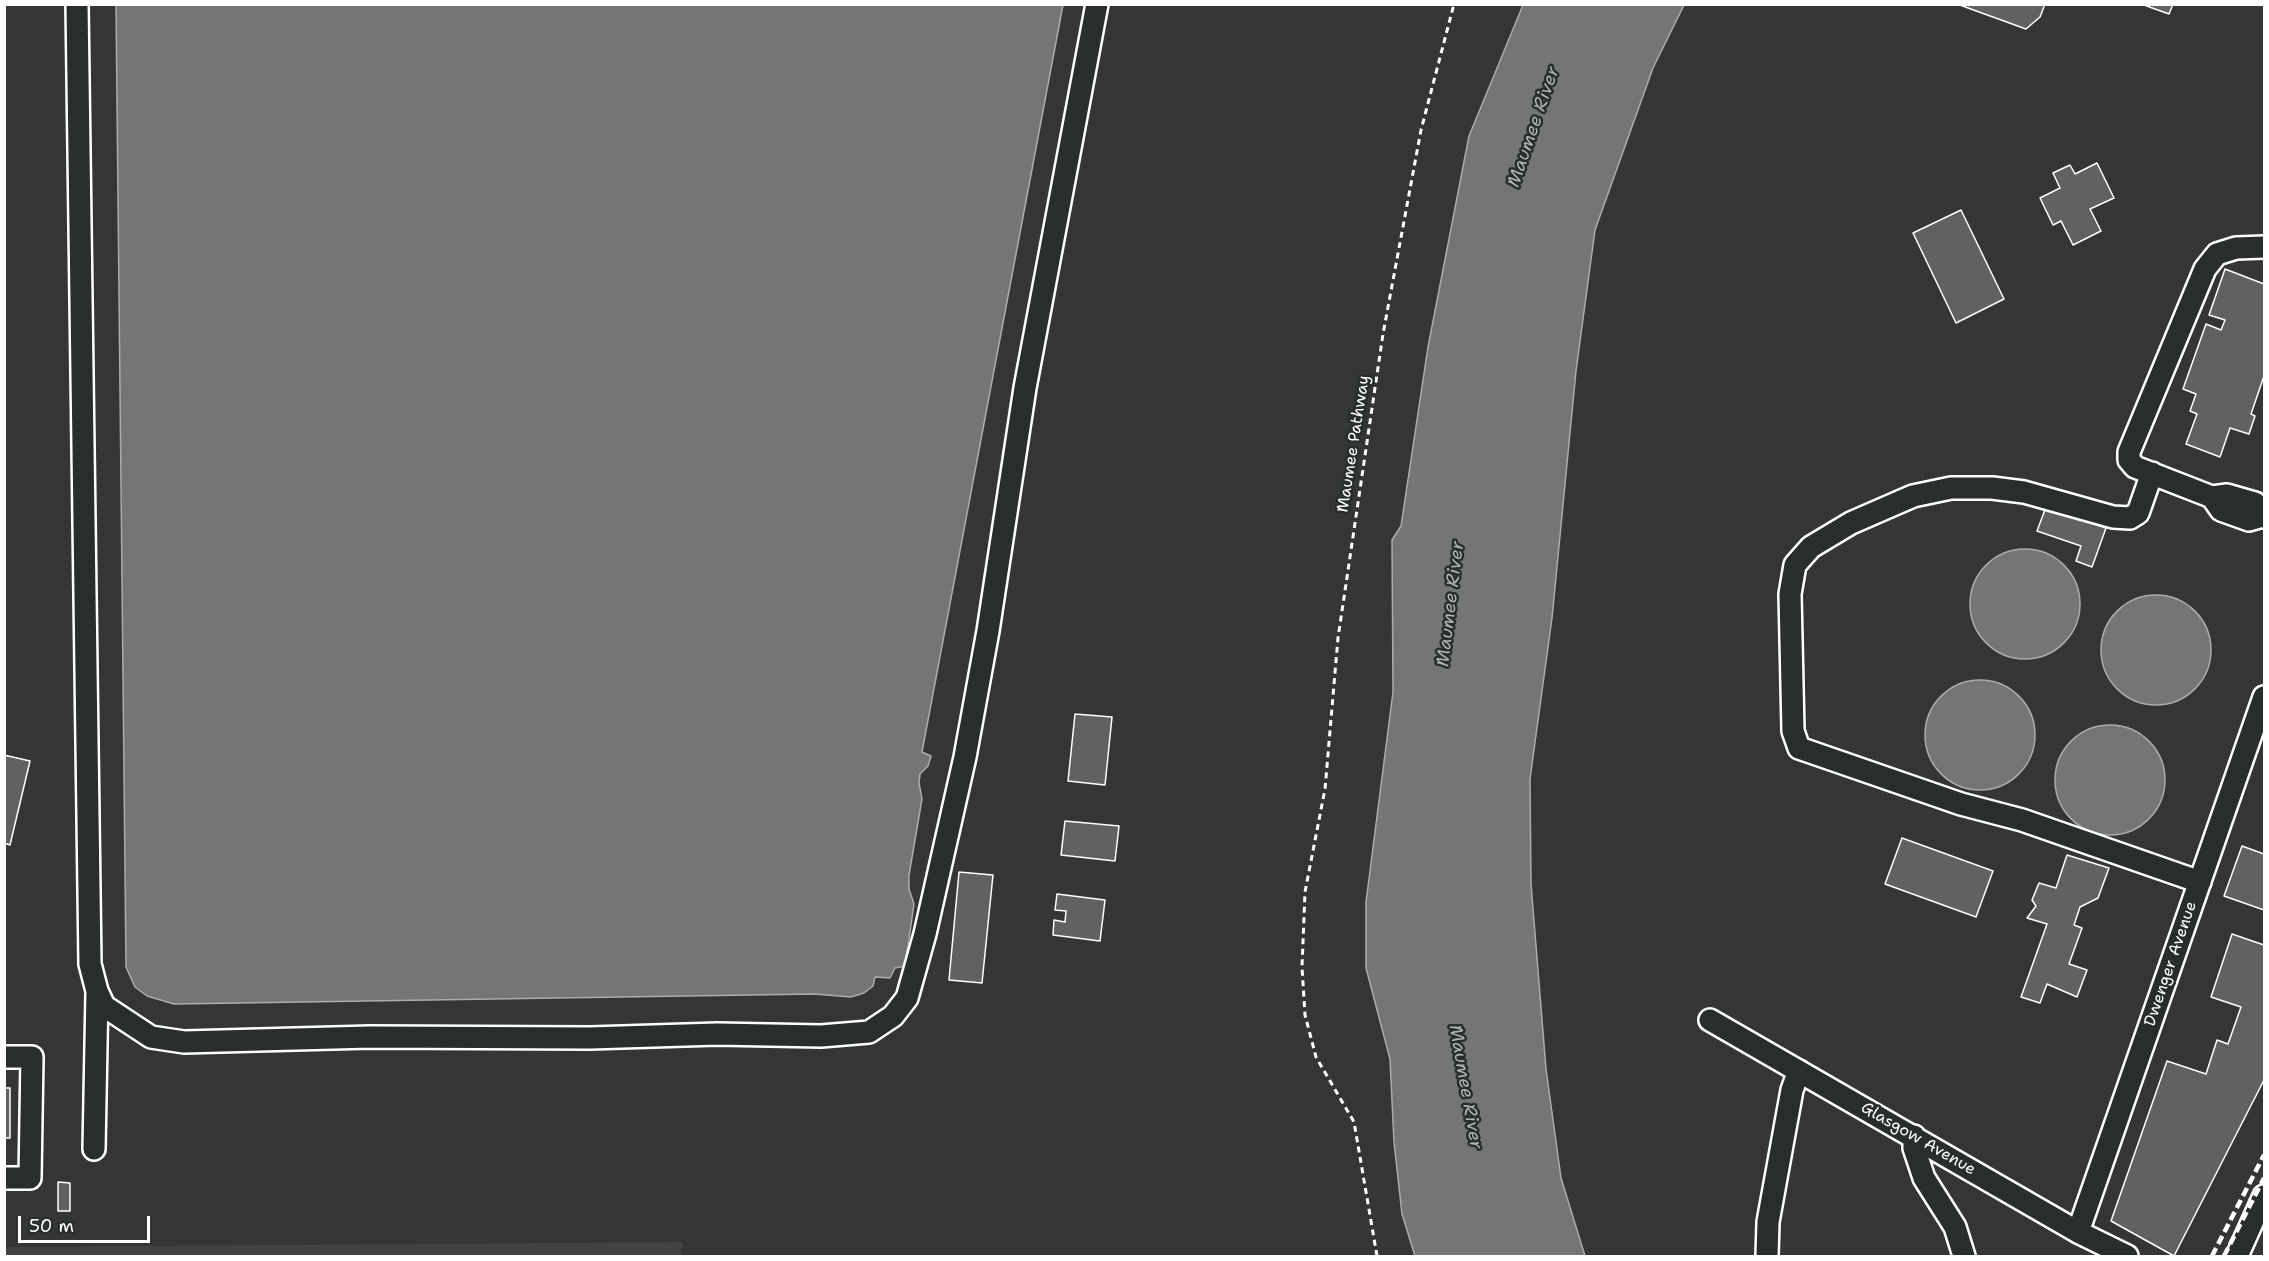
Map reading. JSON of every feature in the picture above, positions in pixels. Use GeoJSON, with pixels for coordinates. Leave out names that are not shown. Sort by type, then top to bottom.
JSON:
{"type":"FeatureCollection","features":[{"type":"Feature","properties":{"kind":"street"},"geometry":{"type":"LineString","coordinates":[[77,4],[90,810],[90,964],[97,991],[104,1006],[151,1037],[184,1042],[370,1037],[590,1038],[717,1034],[821,1036],[869,1032],[893,1016],[907,998],[947,847],[963,768],[988,631],[1025,388],[1097,4]]}},
{"type":"Feature","properties":{"kind":"street"},"geometry":{"type":"LineString","coordinates":[[2264,516],[2255,503],[2227,495],[2212,496],[2135,467],[2129,460],[2129,452],[2205,269],[2217,254],[2236,248],[2265,247]]}},
{"type":"Feature","properties":{"kind":"street"},"geometry":{"type":"LineString","coordinates":[[2152,473],[2138,513],[2130,518],[2113,517],[2024,492],[1992,488],[1951,488],[1903,501],[1851,523],[1811,547],[1795,565],[1790,594],[1792,731],[1799,748],[1961,804],[2022,820],[2200,882]]}},
{"type":"Feature","properties":{"kind":"street","name":"Dwenger Avenue"},"geometry":{"type":"LineString","coordinates":[[2078,1232],[2265,697]]}},
{"type":"Feature","properties":{"kind":"street"},"geometry":{"type":"LineString","coordinates":[[94,1149],[97,991]]}},
{"type":"Feature","properties":{"kind":"street","name":"Glasgow Avenue"},"geometry":{"type":"LineString","coordinates":[[1710,1020],[2078,1232],[2127,1257]]}},
{"type":"Feature","properties":{"kind":"street"},"geometry":{"type":"LineString","coordinates":[[4,1057],[32,1057],[30,1178],[4,1178]]}},
{"type":"Feature","properties":{"kind":"street"},"geometry":{"type":"LineString","coordinates":[[1767,1257],[1768,1222],[1791,1090],[1799,1071]]}},
{"type":"Feature","properties":{"kind":"street"},"geometry":{"type":"LineString","coordinates":[[1914,1136],[1914,1148],[1924,1178],[1955,1227],[1964,1257]]}},
{"type":"Feature","properties":{"kind":"street"},"geometry":{"type":"LineString","coordinates":[[2237,1257],[2265,1196]]}},
{"type":"Feature","properties":{"kind":"path","name":"Maumee Pathway"},"geometry":{"type":"LineString","coordinates":[[1377,1257],[1354,1122],[1316,1057],[1305,1016],[1302,967],[1305,892],[1325,789],[1338,638],[1383,334],[1421,130],[1454,4]]}},
{"type":"Feature","properties":{"kind":"shaded area"},"geometry":{"type":"Polygon","coordinates":[[[682,1242],[682,1256],[4,1256],[5,1247],[682,1242]]]}},
{"type":"Feature","properties":{"kind":"water"},"geometry":{"type":"Polygon","coordinates":[[[116,5],[1063,5],[922,752],[931,756],[928,766],[920,774],[922,799],[909,875],[909,889],[914,904],[905,966],[895,968],[890,978],[875,977],[873,986],[864,993],[851,997],[814,994],[174,1004],[147,996],[135,987],[126,967],[116,5]]]}},
{"type":"Feature","properties":{"kind":"water","name":"Maumee River"},"geometry":{"type":"Polygon","coordinates":[[[1523,5],[1684,5],[1653,68],[1595,230],[1576,371],[1552,618],[1530,779],[1531,884],[1546,1069],[1561,1178],[1585,1256],[1415,1256],[1402,1214],[1394,1142],[1390,1059],[1366,968],[1366,902],[1393,692],[1392,540],[1401,526],[1428,347],[1469,136],[1523,5]]]}},
{"type":"Feature","properties":{"kind":"water"},"geometry":{"type":"Polygon","coordinates":[[[2025,549],[2046,553],[2064,565],[2076,583],[2080,604],[2076,625],[2064,643],[2046,655],[2025,659],[2004,655],[1986,643],[1974,625],[1970,604],[1974,583],[1986,565],[2004,553],[2025,549]]]}},
{"type":"Feature","properties":{"kind":"water"},"geometry":{"type":"Polygon","coordinates":[[[2156,595],[2177,599],[2195,611],[2207,629],[2211,650],[2207,671],[2195,689],[2177,701],[2156,705],[2135,701],[2117,689],[2105,671],[2101,650],[2105,629],[2117,611],[2135,599],[2156,595]]]}},
{"type":"Feature","properties":{"kind":"water"},"geometry":{"type":"Polygon","coordinates":[[[1980,680],[2001,684],[2019,696],[2031,714],[2035,735],[2031,756],[2019,774],[2001,786],[1980,790],[1959,786],[1941,774],[1929,756],[1925,735],[1929,714],[1941,696],[1959,684],[1980,680]]]}},
{"type":"Feature","properties":{"kind":"water"},"geometry":{"type":"Polygon","coordinates":[[[2110,725],[2131,729],[2149,741],[2161,759],[2165,780],[2161,801],[2149,819],[2131,831],[2110,835],[2089,831],[2071,819],[2059,801],[2055,780],[2059,759],[2071,741],[2089,729],[2110,725]]]}},
{"type":"Feature","properties":{"kind":"building"},"geometry":{"type":"Polygon","coordinates":[[[1957,4],[2045,4],[2040,17],[2026,29],[1957,4]]]}},
{"type":"Feature","properties":{"kind":"building"},"geometry":{"type":"Polygon","coordinates":[[[2141,4],[2173,4],[2169,14],[2141,4]]]}},
{"type":"Feature","properties":{"kind":"building"},"geometry":{"type":"Polygon","coordinates":[[[2097,163],[2114,198],[2090,209],[2101,231],[2073,245],[2061,221],[2053,225],[2040,198],[2060,188],[2053,173],[2070,165],[2075,174],[2097,163]]]}},
{"type":"Feature","properties":{"kind":"building"},"geometry":{"type":"Polygon","coordinates":[[[1961,210],[2004,299],[1956,323],[1913,233],[1961,210]]]}},
{"type":"Feature","properties":{"kind":"building"},"geometry":{"type":"Polygon","coordinates":[[[2225,269],[2264,284],[2264,376],[2251,414],[2255,416],[2249,434],[2230,428],[2220,457],[2186,444],[2197,414],[2190,411],[2196,394],[2183,389],[2206,324],[2221,330],[2225,320],[2209,315],[2225,269]]]}},
{"type":"Feature","properties":{"kind":"building"},"geometry":{"type":"Polygon","coordinates":[[[2046,507],[2106,528],[2092,567],[2076,561],[2081,546],[2037,531],[2046,507]]]}},
{"type":"Feature","properties":{"kind":"building"},"geometry":{"type":"Polygon","coordinates":[[[1075,714],[1112,717],[1105,785],[1068,781],[1075,714]]]}},
{"type":"Feature","properties":{"kind":"building"},"geometry":{"type":"Polygon","coordinates":[[[4,755],[30,761],[10,845],[4,843],[4,755]]]}},
{"type":"Feature","properties":{"kind":"building"},"geometry":{"type":"Polygon","coordinates":[[[1065,821],[1119,826],[1115,861],[1061,855],[1065,821]]]}},
{"type":"Feature","properties":{"kind":"building"},"geometry":{"type":"Polygon","coordinates":[[[1902,838],[1993,871],[1976,917],[1885,884],[1902,838]]]}},
{"type":"Feature","properties":{"kind":"building"},"geometry":{"type":"Polygon","coordinates":[[[2242,846],[2264,854],[2264,910],[2224,896],[2242,846]]]}},
{"type":"Feature","properties":{"kind":"building"},"geometry":{"type":"Polygon","coordinates":[[[2067,855],[2109,868],[2098,898],[2080,907],[2074,925],[2082,928],[2069,964],[2087,970],[2077,997],[2047,984],[2040,1003],[2021,997],[2047,924],[2027,918],[2036,906],[2032,900],[2039,883],[2056,888],[2067,855]]]}},
{"type":"Feature","properties":{"kind":"building"},"geometry":{"type":"Polygon","coordinates":[[[959,872],[993,875],[982,983],[949,980],[959,872]]]}},
{"type":"Feature","properties":{"kind":"building"},"geometry":{"type":"Polygon","coordinates":[[[1057,894],[1105,900],[1100,941],[1053,935],[1054,920],[1065,922],[1066,911],[1055,910],[1057,894]]]}},
{"type":"Feature","properties":{"kind":"building"},"geometry":{"type":"Polygon","coordinates":[[[2232,934],[2264,945],[2264,1080],[2174,1256],[2111,1221],[2167,1061],[2206,1074],[2217,1040],[2228,1044],[2241,1007],[2211,997],[2232,934]]]}},
{"type":"Feature","properties":{"kind":"building"},"geometry":{"type":"Polygon","coordinates":[[[4,1088],[10,1088],[10,1138],[4,1138],[4,1088]]]}},
{"type":"Feature","properties":{"kind":"building"},"geometry":{"type":"Polygon","coordinates":[[[58,1182],[70,1183],[70,1211],[58,1211],[58,1182]]]}},
{"type":"Feature","properties":{"kind":"railway"},"geometry":{"type":"LineString","coordinates":[[2212,1256],[2264,1155]]}},
{"type":"Feature","properties":{"kind":"railway"},"geometry":{"type":"LineString","coordinates":[[2224,1256],[2264,1178]]}}]}
